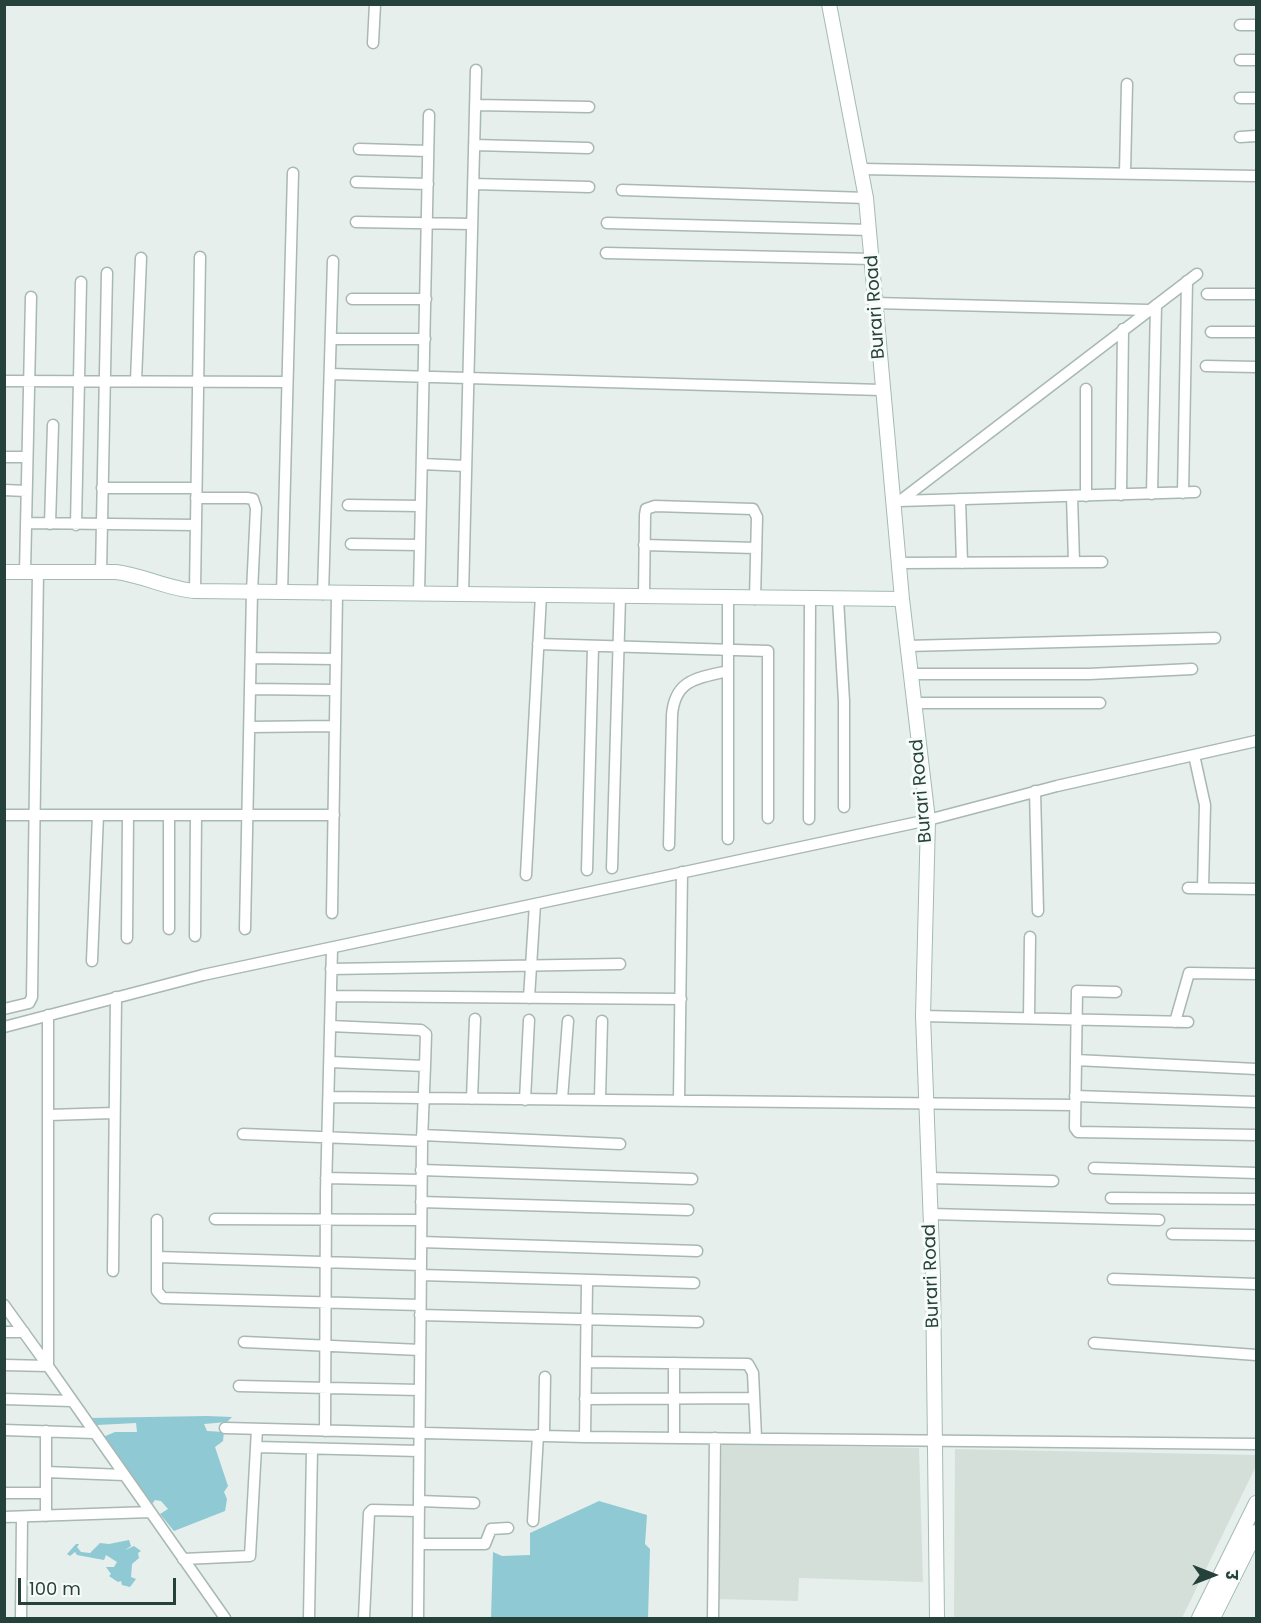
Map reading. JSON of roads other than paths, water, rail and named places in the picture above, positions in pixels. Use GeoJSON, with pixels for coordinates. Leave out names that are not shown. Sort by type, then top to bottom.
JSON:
{"type":"FeatureCollection","features":[{"type":"Feature","properties":{"kind":"main road","name":"Burari Road"},"geometry":{"type":"LineString","coordinates":[[829,5],[861,169],[870,230],[881,390],[896,501],[898,563],[927,812],[923,1016],[936,1440],[937,1618]]}},
{"type":"Feature","properties":{"kind":"main road"},"geometry":{"type":"LineString","coordinates":[[4,572],[129,573],[172,589],[195,591],[902,599]]}},
{"type":"Feature","properties":{"kind":"main road"},"geometry":{"type":"LineString","coordinates":[[1199,1618],[1257,1503]]}},
{"type":"Feature","properties":{"kind":"main road"},"geometry":{"type":"LineString","coordinates":[[1213,1618],[1257,1532]]}},
{"type":"Feature","properties":{"kind":"street"},"geometry":{"type":"LineString","coordinates":[[373,43],[375,4]]}},
{"type":"Feature","properties":{"kind":"street"},"geometry":{"type":"LineString","coordinates":[[820,4],[829,5]]}},
{"type":"Feature","properties":{"kind":"street"},"geometry":{"type":"LineString","coordinates":[[1240,25],[1257,25]]}},
{"type":"Feature","properties":{"kind":"street"},"geometry":{"type":"LineString","coordinates":[[1240,60],[1257,60]]}},
{"type":"Feature","properties":{"kind":"street"},"geometry":{"type":"LineString","coordinates":[[463,595],[476,70]]}},
{"type":"Feature","properties":{"kind":"street"},"geometry":{"type":"LineString","coordinates":[[1125,173],[1127,84]]}},
{"type":"Feature","properties":{"kind":"street"},"geometry":{"type":"LineString","coordinates":[[1240,98],[1257,98]]}},
{"type":"Feature","properties":{"kind":"street"},"geometry":{"type":"LineString","coordinates":[[475,105],[589,106]]}},
{"type":"Feature","properties":{"kind":"street"},"geometry":{"type":"LineString","coordinates":[[419,594],[429,116]]}},
{"type":"Feature","properties":{"kind":"street"},"geometry":{"type":"LineString","coordinates":[[1240,136],[1257,136]]}},
{"type":"Feature","properties":{"kind":"street"},"geometry":{"type":"LineString","coordinates":[[474,145],[588,148]]}},
{"type":"Feature","properties":{"kind":"street"},"geometry":{"type":"LineString","coordinates":[[359,149],[428,152]]}},
{"type":"Feature","properties":{"kind":"street"},"geometry":{"type":"LineString","coordinates":[[861,169],[1257,176]]}},
{"type":"Feature","properties":{"kind":"street"},"geometry":{"type":"LineString","coordinates":[[282,593],[292,173]]}},
{"type":"Feature","properties":{"kind":"street"},"geometry":{"type":"LineString","coordinates":[[356,182],[428,184]]}},
{"type":"Feature","properties":{"kind":"street"},"geometry":{"type":"LineString","coordinates":[[473,184],[588,187]]}},
{"type":"Feature","properties":{"kind":"street"},"geometry":{"type":"LineString","coordinates":[[622,190],[866,198]]}},
{"type":"Feature","properties":{"kind":"street"},"geometry":{"type":"LineString","coordinates":[[356,222],[472,224]]}},
{"type":"Feature","properties":{"kind":"street"},"geometry":{"type":"LineString","coordinates":[[607,223],[870,230]]}},
{"type":"Feature","properties":{"kind":"street"},"geometry":{"type":"LineString","coordinates":[[606,253],[873,259]]}},
{"type":"Feature","properties":{"kind":"street"},"geometry":{"type":"LineString","coordinates":[[195,591],[200,257]]}},
{"type":"Feature","properties":{"kind":"street"},"geometry":{"type":"LineString","coordinates":[[136,381],[141,258]]}},
{"type":"Feature","properties":{"kind":"street"},"geometry":{"type":"LineString","coordinates":[[332,913],[336,659],[330,594],[330,374],[333,261]]}},
{"type":"Feature","properties":{"kind":"street"},"geometry":{"type":"LineString","coordinates":[[100,572],[107,273]]}},
{"type":"Feature","properties":{"kind":"street"},"geometry":{"type":"LineString","coordinates":[[896,501],[1197,274]]}},
{"type":"Feature","properties":{"kind":"street"},"geometry":{"type":"LineString","coordinates":[[1183,493],[1187,281]]}},
{"type":"Feature","properties":{"kind":"street"},"geometry":{"type":"LineString","coordinates":[[76,525],[81,282]]}},
{"type":"Feature","properties":{"kind":"street"},"geometry":{"type":"LineString","coordinates":[[1207,294],[1257,294]]}},
{"type":"Feature","properties":{"kind":"street"},"geometry":{"type":"LineString","coordinates":[[4,1009],[29,1003],[32,997],[35,815],[31,572],[26,523],[31,297]]}},
{"type":"Feature","properties":{"kind":"street"},"geometry":{"type":"LineString","coordinates":[[352,299],[426,299]]}},
{"type":"Feature","properties":{"kind":"street"},"geometry":{"type":"LineString","coordinates":[[875,303],[1152,307]]}},
{"type":"Feature","properties":{"kind":"street"},"geometry":{"type":"LineString","coordinates":[[1152,307],[1152,494]]}},
{"type":"Feature","properties":{"kind":"street"},"geometry":{"type":"LineString","coordinates":[[1121,495],[1123,329]]}},
{"type":"Feature","properties":{"kind":"street"},"geometry":{"type":"LineString","coordinates":[[1211,332],[1257,332]]}},
{"type":"Feature","properties":{"kind":"street"},"geometry":{"type":"LineString","coordinates":[[331,339],[425,339]]}},
{"type":"Feature","properties":{"kind":"street"},"geometry":{"type":"LineString","coordinates":[[1206,366],[1257,367]]}},
{"type":"Feature","properties":{"kind":"street"},"geometry":{"type":"LineString","coordinates":[[330,374],[881,390]]}},
{"type":"Feature","properties":{"kind":"street"},"geometry":{"type":"LineString","coordinates":[[4,381],[287,382]]}},
{"type":"Feature","properties":{"kind":"street"},"geometry":{"type":"LineString","coordinates":[[1086,389],[1086,496]]}},
{"type":"Feature","properties":{"kind":"street"},"geometry":{"type":"LineString","coordinates":[[50,524],[52,425]]}},
{"type":"Feature","properties":{"kind":"street"},"geometry":{"type":"LineString","coordinates":[[4,457],[27,457]]}},
{"type":"Feature","properties":{"kind":"street"},"geometry":{"type":"LineString","coordinates":[[422,464],[466,466]]}},
{"type":"Feature","properties":{"kind":"street"},"geometry":{"type":"LineString","coordinates":[[102,488],[248,498],[253,499],[255,503],[245,929]]}},
{"type":"Feature","properties":{"kind":"street"},"geometry":{"type":"LineString","coordinates":[[4,490],[26,491]]}},
{"type":"Feature","properties":{"kind":"street"},"geometry":{"type":"LineString","coordinates":[[896,501],[1195,492]]}},
{"type":"Feature","properties":{"kind":"street"},"geometry":{"type":"LineString","coordinates":[[1072,496],[1074,562]]}},
{"type":"Feature","properties":{"kind":"street"},"geometry":{"type":"LineString","coordinates":[[960,499],[962,563]]}},
{"type":"Feature","properties":{"kind":"street"},"geometry":{"type":"LineString","coordinates":[[348,505],[421,506]]}},
{"type":"Feature","properties":{"kind":"street"},"geometry":{"type":"LineString","coordinates":[[644,597],[645,515],[646,509],[655,506],[753,509],[757,517],[755,599]]}},
{"type":"Feature","properties":{"kind":"street"},"geometry":{"type":"LineString","coordinates":[[26,523],[102,526],[196,525]]}},
{"type":"Feature","properties":{"kind":"street"},"geometry":{"type":"LineString","coordinates":[[351,544],[420,545]]}},
{"type":"Feature","properties":{"kind":"street"},"geometry":{"type":"LineString","coordinates":[[644,545],[756,548]]}},
{"type":"Feature","properties":{"kind":"street"},"geometry":{"type":"LineString","coordinates":[[898,563],[1102,562]]}},
{"type":"Feature","properties":{"kind":"street"},"geometry":{"type":"LineString","coordinates":[[526,875],[541,596]]}},
{"type":"Feature","properties":{"kind":"street"},"geometry":{"type":"LineString","coordinates":[[612,868],[620,597]]}},
{"type":"Feature","properties":{"kind":"street"},"geometry":{"type":"LineString","coordinates":[[728,598],[728,839]]}},
{"type":"Feature","properties":{"kind":"street"},"geometry":{"type":"LineString","coordinates":[[809,819],[810,599]]}},
{"type":"Feature","properties":{"kind":"street"},"geometry":{"type":"LineString","coordinates":[[838,599],[844,701],[844,807]]}},
{"type":"Feature","properties":{"kind":"street"},"geometry":{"type":"LineString","coordinates":[[907,646],[1215,638]]}},
{"type":"Feature","properties":{"kind":"street"},"geometry":{"type":"LineString","coordinates":[[538,644],[618,648],[764,650],[770,656],[768,818]]}},
{"type":"Feature","properties":{"kind":"street"},"geometry":{"type":"LineString","coordinates":[[587,870],[593,647]]}},
{"type":"Feature","properties":{"kind":"street"},"geometry":{"type":"LineString","coordinates":[[251,658],[336,659]]}},
{"type":"Feature","properties":{"kind":"street"},"geometry":{"type":"LineString","coordinates":[[910,674],[1089,674],[1192,669]]}},
{"type":"Feature","properties":{"kind":"street"},"geometry":{"type":"LineString","coordinates":[[669,845],[672,715],[675,697],[692,680],[728,671]]}},
{"type":"Feature","properties":{"kind":"street"},"geometry":{"type":"LineString","coordinates":[[250,689],[335,690]]}},
{"type":"Feature","properties":{"kind":"street"},"geometry":{"type":"LineString","coordinates":[[914,703],[1100,703]]}},
{"type":"Feature","properties":{"kind":"street"},"geometry":{"type":"LineString","coordinates":[[250,727],[335,726]]}},
{"type":"Feature","properties":{"kind":"street"},"geometry":{"type":"LineString","coordinates":[[4,1027],[214,972],[682,872],[927,812],[1035,791],[1257,741]]}},
{"type":"Feature","properties":{"kind":"street"},"geometry":{"type":"LineString","coordinates":[[1194,755],[1205,805],[1203,888]]}},
{"type":"Feature","properties":{"kind":"street"},"geometry":{"type":"LineString","coordinates":[[1035,791],[1038,911]]}},
{"type":"Feature","properties":{"kind":"street"},"geometry":{"type":"LineString","coordinates":[[4,815],[334,815]]}},
{"type":"Feature","properties":{"kind":"street"},"geometry":{"type":"LineString","coordinates":[[92,961],[98,815]]}},
{"type":"Feature","properties":{"kind":"street"},"geometry":{"type":"LineString","coordinates":[[127,939],[128,815]]}},
{"type":"Feature","properties":{"kind":"street"},"geometry":{"type":"LineString","coordinates":[[169,815],[169,929]]}},
{"type":"Feature","properties":{"kind":"street"},"geometry":{"type":"LineString","coordinates":[[195,936],[196,815]]}},
{"type":"Feature","properties":{"kind":"street"},"geometry":{"type":"LineString","coordinates":[[679,1100],[682,872]]}},
{"type":"Feature","properties":{"kind":"street"},"geometry":{"type":"LineString","coordinates":[[1188,888],[1257,890]]}},
{"type":"Feature","properties":{"kind":"street"},"geometry":{"type":"LineString","coordinates":[[529,998],[535,904]]}},
{"type":"Feature","properties":{"kind":"street"},"geometry":{"type":"LineString","coordinates":[[1029,1018],[1030,937]]}},
{"type":"Feature","properties":{"kind":"street"},"geometry":{"type":"LineString","coordinates":[[325,1431],[326,1178],[332,948]]}},
{"type":"Feature","properties":{"kind":"street"},"geometry":{"type":"LineString","coordinates":[[331,969],[620,964]]}},
{"type":"Feature","properties":{"kind":"street"},"geometry":{"type":"LineString","coordinates":[[1175,1022],[1190,973],[1257,974]]}},
{"type":"Feature","properties":{"kind":"street"},"geometry":{"type":"LineString","coordinates":[[1116,992],[1077,991],[1075,1128],[1082,1134],[1257,1135]]}},
{"type":"Feature","properties":{"kind":"street"},"geometry":{"type":"LineString","coordinates":[[331,996],[681,999]]}},
{"type":"Feature","properties":{"kind":"street"},"geometry":{"type":"LineString","coordinates":[[114,1271],[113,1113],[116,997]]}},
{"type":"Feature","properties":{"kind":"street"},"geometry":{"type":"LineString","coordinates":[[48,1015],[48,1366]]}},
{"type":"Feature","properties":{"kind":"street"},"geometry":{"type":"LineString","coordinates":[[923,1016],[1188,1022]]}},
{"type":"Feature","properties":{"kind":"street"},"geometry":{"type":"LineString","coordinates":[[472,1099],[475,1019]]}},
{"type":"Feature","properties":{"kind":"street"},"geometry":{"type":"LineString","coordinates":[[525,1100],[529,1020]]}},
{"type":"Feature","properties":{"kind":"street"},"geometry":{"type":"LineString","coordinates":[[562,1099],[568,1021]]}},
{"type":"Feature","properties":{"kind":"street"},"geometry":{"type":"LineString","coordinates":[[600,1098],[602,1022]]}},
{"type":"Feature","properties":{"kind":"street"},"geometry":{"type":"LineString","coordinates":[[330,1026],[421,1030],[426,1034],[422,1138],[418,1618]]}},
{"type":"Feature","properties":{"kind":"street"},"geometry":{"type":"LineString","coordinates":[[1076,1060],[1257,1069]]}},
{"type":"Feature","properties":{"kind":"street"},"geometry":{"type":"LineString","coordinates":[[330,1062],[425,1066]]}},
{"type":"Feature","properties":{"kind":"street"},"geometry":{"type":"LineString","coordinates":[[328,1097],[926,1103],[1257,1102]]}},
{"type":"Feature","properties":{"kind":"street"},"geometry":{"type":"LineString","coordinates":[[49,1115],[113,1113]]}},
{"type":"Feature","properties":{"kind":"street"},"geometry":{"type":"LineString","coordinates":[[243,1134],[620,1144]]}},
{"type":"Feature","properties":{"kind":"street"},"geometry":{"type":"LineString","coordinates":[[1094,1168],[1257,1173]]}},
{"type":"Feature","properties":{"kind":"street"},"geometry":{"type":"LineString","coordinates":[[326,1178],[422,1175],[692,1179]]}},
{"type":"Feature","properties":{"kind":"street"},"geometry":{"type":"LineString","coordinates":[[929,1178],[1053,1181]]}},
{"type":"Feature","properties":{"kind":"street"},"geometry":{"type":"LineString","coordinates":[[1111,1198],[1257,1199]]}},
{"type":"Feature","properties":{"kind":"street"},"geometry":{"type":"LineString","coordinates":[[422,1202],[688,1210]]}},
{"type":"Feature","properties":{"kind":"street"},"geometry":{"type":"LineString","coordinates":[[930,1214],[1160,1220]]}},
{"type":"Feature","properties":{"kind":"street"},"geometry":{"type":"LineString","coordinates":[[157,1220],[157,1291],[163,1298],[325,1302],[586,1320],[698,1322]]}},
{"type":"Feature","properties":{"kind":"street"},"geometry":{"type":"LineString","coordinates":[[215,1220],[421,1220]]}},
{"type":"Feature","properties":{"kind":"street"},"geometry":{"type":"LineString","coordinates":[[1172,1234],[1257,1235]]}},
{"type":"Feature","properties":{"kind":"street"},"geometry":{"type":"LineString","coordinates":[[421,1242],[697,1251]]}},
{"type":"Feature","properties":{"kind":"street"},"geometry":{"type":"LineString","coordinates":[[157,1257],[326,1264],[587,1282],[694,1283]]}},
{"type":"Feature","properties":{"kind":"street"},"geometry":{"type":"LineString","coordinates":[[1113,1279],[1257,1284]]}},
{"type":"Feature","properties":{"kind":"street"},"geometry":{"type":"LineString","coordinates":[[585,1437],[587,1282]]}},
{"type":"Feature","properties":{"kind":"street"},"geometry":{"type":"LineString","coordinates":[[4,1305],[225,1618]]}},
{"type":"Feature","properties":{"kind":"street"},"geometry":{"type":"LineString","coordinates":[[4,1332],[24,1332]]}},
{"type":"Feature","properties":{"kind":"street"},"geometry":{"type":"LineString","coordinates":[[244,1342],[420,1350]]}},
{"type":"Feature","properties":{"kind":"street"},"geometry":{"type":"LineString","coordinates":[[1094,1343],[1257,1355]]}},
{"type":"Feature","properties":{"kind":"street"},"geometry":{"type":"LineString","coordinates":[[586,1362],[748,1364],[753,1373],[756,1437]]}},
{"type":"Feature","properties":{"kind":"street"},"geometry":{"type":"LineString","coordinates":[[674,1363],[674,1437]]}},
{"type":"Feature","properties":{"kind":"street"},"geometry":{"type":"LineString","coordinates":[[4,1365],[48,1366]]}},
{"type":"Feature","properties":{"kind":"street"},"geometry":{"type":"LineString","coordinates":[[533,1521],[545,1377]]}},
{"type":"Feature","properties":{"kind":"street"},"geometry":{"type":"LineString","coordinates":[[239,1386],[420,1390]]}},
{"type":"Feature","properties":{"kind":"street"},"geometry":{"type":"LineString","coordinates":[[585,1399],[754,1398]]}},
{"type":"Feature","properties":{"kind":"street"},"geometry":{"type":"LineString","coordinates":[[4,1399],[72,1401]]}},
{"type":"Feature","properties":{"kind":"street"},"geometry":{"type":"LineString","coordinates":[[225,1428],[585,1437],[1257,1444]]}},
{"type":"Feature","properties":{"kind":"street"},"geometry":{"type":"LineString","coordinates":[[183,1559],[250,1556],[257,1429]]}},
{"type":"Feature","properties":{"kind":"street"},"geometry":{"type":"LineString","coordinates":[[4,1430],[94,1433]]}},
{"type":"Feature","properties":{"kind":"street"},"geometry":{"type":"LineString","coordinates":[[46,1431],[46,1516]]}},
{"type":"Feature","properties":{"kind":"street"},"geometry":{"type":"LineString","coordinates":[[712,1618],[715,1438]]}},
{"type":"Feature","properties":{"kind":"street"},"geometry":{"type":"LineString","coordinates":[[256,1447],[419,1451]]}},
{"type":"Feature","properties":{"kind":"street"},"geometry":{"type":"LineString","coordinates":[[309,1618],[312,1449]]}},
{"type":"Feature","properties":{"kind":"street"},"geometry":{"type":"LineString","coordinates":[[46,1472],[124,1475]]}},
{"type":"Feature","properties":{"kind":"street"},"geometry":{"type":"LineString","coordinates":[[4,1492],[46,1493]]}},
{"type":"Feature","properties":{"kind":"street"},"geometry":{"type":"LineString","coordinates":[[364,1618],[369,1513],[372,1510],[474,1503]]}},
{"type":"Feature","properties":{"kind":"street"},"geometry":{"type":"LineString","coordinates":[[4,1518],[150,1512]]}},
{"type":"Feature","properties":{"kind":"street"},"geometry":{"type":"LineString","coordinates":[[21,1618],[22,1517]]}},
{"type":"Feature","properties":{"kind":"street"},"geometry":{"type":"LineString","coordinates":[[418,1544],[485,1544],[491,1529],[508,1528]]}},
{"type":"Feature","properties":{"kind":"water"},"geometry":{"type":"Polygon","coordinates":[[[232,1417],[227,1422],[204,1424],[207,1431],[224,1432],[223,1441],[215,1447],[228,1486],[224,1492],[227,1499],[225,1511],[174,1531],[160,1514],[168,1509],[161,1501],[155,1500],[152,1504],[103,1437],[115,1432],[137,1432],[136,1423],[97,1425],[90,1418],[232,1417]]]}},
{"type":"Feature","properties":{"kind":"water"},"geometry":{"type":"Polygon","coordinates":[[[599,1501],[647,1515],[645,1544],[650,1549],[648,1618],[491,1618],[493,1552],[502,1556],[530,1555],[530,1533],[599,1501]]]}},
{"type":"Feature","properties":{"kind":"water"},"geometry":{"type":"Polygon","coordinates":[[[129,1540],[131,1546],[125,1550],[134,1546],[141,1551],[138,1553],[139,1558],[132,1564],[131,1577],[136,1579],[130,1587],[122,1585],[121,1581],[118,1582],[109,1576],[111,1574],[106,1567],[114,1567],[117,1562],[106,1555],[104,1560],[77,1555],[75,1552],[70,1556],[67,1554],[76,1544],[79,1544],[77,1547],[81,1552],[90,1553],[100,1543],[109,1544],[129,1540]]]}}]}
